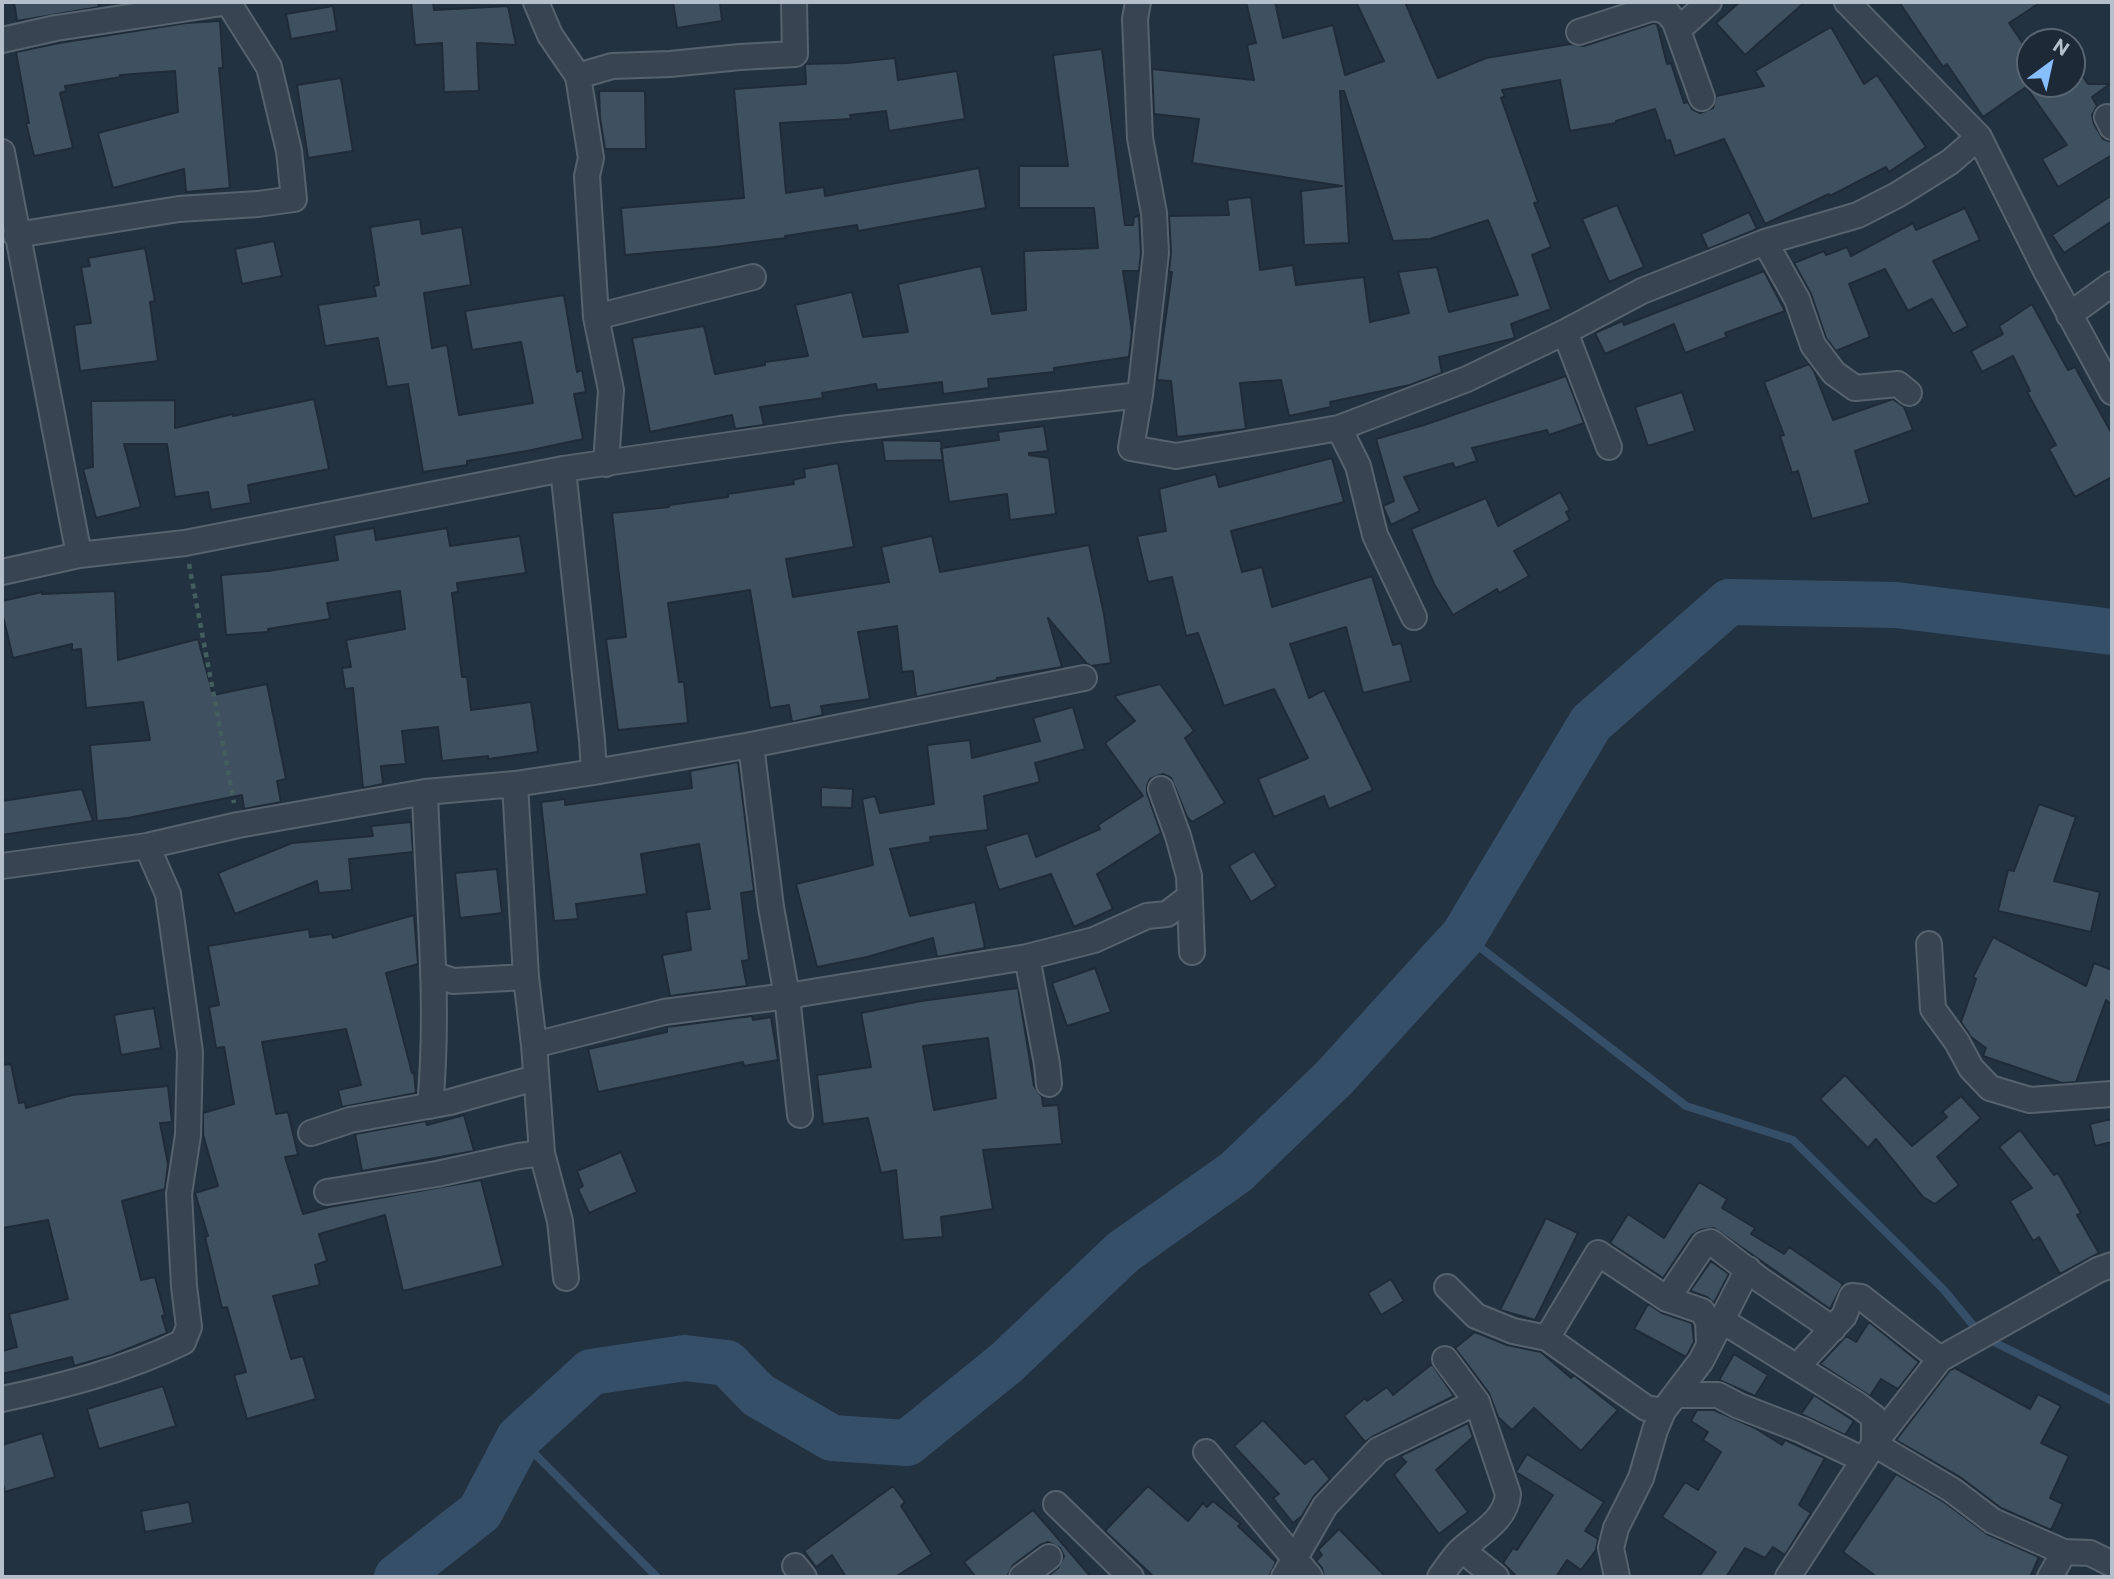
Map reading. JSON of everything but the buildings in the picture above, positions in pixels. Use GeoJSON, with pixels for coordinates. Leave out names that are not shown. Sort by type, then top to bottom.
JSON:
{"type":"FeatureCollection","features":[{"type":"Feature","properties":{"kind":"street"},"geometry":{"type":"LineString","coordinates":[[2,40],[56,28],[228,2],[269,67],[289,151],[294,199],[179,209],[16,235]]}},
{"type":"Feature","properties":{"kind":"street"},"geometry":{"type":"LineString","coordinates":[[536,2],[550,36],[578,75],[591,158],[587,176],[596,317],[611,390],[606,464]]}},
{"type":"Feature","properties":{"kind":"street"},"geometry":{"type":"LineString","coordinates":[[578,75],[612,66],[795,54],[794,2]]}},
{"type":"Feature","properties":{"kind":"street"},"geometry":{"type":"LineString","coordinates":[[1138,2],[1135,19],[1140,138],[1154,213],[1156,253],[1140,395],[1131,448],[1176,456],[1339,428],[1467,379],[1642,291],[1765,242],[1858,215],[1897,195],[1950,162],[1979,137]]}},
{"type":"Feature","properties":{"kind":"street"},"geometry":{"type":"LineString","coordinates":[[1675,22],[1686,23],[1709,2]]}},
{"type":"Feature","properties":{"kind":"street"},"geometry":{"type":"LineString","coordinates":[[1847,2],[1979,137],[2069,315],[2112,392]]}},
{"type":"Feature","properties":{"kind":"street"},"geometry":{"type":"LineString","coordinates":[[1579,32],[1653,8],[1666,11],[1675,22],[1702,97]]}},
{"type":"Feature","properties":{"kind":"street"},"geometry":{"type":"LineString","coordinates":[[2,152],[79,555]]}},
{"type":"Feature","properties":{"kind":"street"},"geometry":{"type":"LineString","coordinates":[[1765,242],[1797,299],[1812,345],[1834,373],[1854,388],[1898,384],[1909,393]]}},
{"type":"Feature","properties":{"kind":"street"},"geometry":{"type":"LineString","coordinates":[[596,317],[753,277]]}},
{"type":"Feature","properties":{"kind":"street"},"geometry":{"type":"LineString","coordinates":[[2069,315],[2112,284]]}},
{"type":"Feature","properties":{"kind":"street"},"geometry":{"type":"LineString","coordinates":[[1565,332],[1609,447]]}},
{"type":"Feature","properties":{"kind":"street"},"geometry":{"type":"LineString","coordinates":[[2,572],[79,555],[185,543],[563,469],[840,429],[1140,395]]}},
{"type":"Feature","properties":{"kind":"street"},"geometry":{"type":"LineString","coordinates":[[1339,428],[1358,466],[1375,535],[1414,617]]}},
{"type":"Feature","properties":{"kind":"street"},"geometry":{"type":"LineString","coordinates":[[563,469],[594,772]]}},
{"type":"Feature","properties":{"kind":"street"},"geometry":{"type":"LineString","coordinates":[[2,866],[147,846],[238,825],[425,792],[515,785],[751,745],[1084,678]]}},
{"type":"Feature","properties":{"kind":"street"},"geometry":{"type":"LineString","coordinates":[[751,745],[771,907],[787,996],[800,1115]]}},
{"type":"Feature","properties":{"kind":"street"},"geometry":{"type":"LineString","coordinates":[[515,785],[526,977],[542,1153],[560,1221],[566,1278]]}},
{"type":"Feature","properties":{"kind":"street"},"geometry":{"type":"LineString","coordinates":[[1161,789],[1189,876],[1192,952]]}},
{"type":"Feature","properties":{"kind":"street"},"geometry":{"type":"LineString","coordinates":[[425,792],[433,974],[433,1072],[430,1106]]}},
{"type":"Feature","properties":{"kind":"street"},"geometry":{"type":"LineString","coordinates":[[2,1399],[54,1388],[160,1353],[183,1342],[189,1327],[179,1194],[185,1170],[188,1135],[190,1052],[168,894],[147,846]]}},
{"type":"Feature","properties":{"kind":"street"},"geometry":{"type":"LineString","coordinates":[[534,1045],[664,1012],[787,996],[1027,957],[1094,940],[1147,916],[1167,914],[1188,898]]}},
{"type":"Feature","properties":{"kind":"street"},"geometry":{"type":"LineString","coordinates":[[1929,944],[1933,1009],[1957,1042],[1971,1068],[1990,1088],[2030,1100],[2112,1094]]}},
{"type":"Feature","properties":{"kind":"street"},"geometry":{"type":"LineString","coordinates":[[1027,957],[1049,1084]]}},
{"type":"Feature","properties":{"kind":"street"},"geometry":{"type":"LineString","coordinates":[[433,974],[453,981],[526,977]]}},
{"type":"Feature","properties":{"kind":"street"},"geometry":{"type":"LineString","coordinates":[[311,1133],[350,1120],[450,1102],[535,1078]]}},
{"type":"Feature","properties":{"kind":"street"},"geometry":{"type":"LineString","coordinates":[[327,1192],[542,1153]]}},
{"type":"Feature","properties":{"kind":"street"},"geometry":{"type":"LineString","coordinates":[[1667,1298],[1704,1244],[1711,1242],[1762,1281],[1833,1329]]}},
{"type":"Feature","properties":{"kind":"street"},"geometry":{"type":"LineString","coordinates":[[1547,1338],[1598,1253],[1667,1298],[1706,1314],[1709,1343]]}},
{"type":"Feature","properties":{"kind":"street"},"geometry":{"type":"LineString","coordinates":[[1788,1577],[1869,1452],[1940,1359],[2098,1270],[2112,1265]]}},
{"type":"Feature","properties":{"kind":"street"},"geometry":{"type":"LineString","coordinates":[[1617,1577],[1611,1548],[1641,1478],[1660,1411],[1701,1361],[1748,1269]]}},
{"type":"Feature","properties":{"kind":"street"},"geometry":{"type":"LineString","coordinates":[[1447,1287],[1476,1316],[1513,1331],[1547,1338],[1660,1411],[1718,1395],[1801,1430],[1869,1452],[1952,1490],[1993,1521],[2064,1552],[2090,1553],[2112,1564]]}},
{"type":"Feature","properties":{"kind":"street"},"geometry":{"type":"LineString","coordinates":[[1800,1367],[1843,1316],[1852,1296],[1861,1297],[1940,1359]]}},
{"type":"Feature","properties":{"kind":"street"},"geometry":{"type":"LineString","coordinates":[[1721,1320],[1736,1332],[1800,1367],[1874,1417],[1869,1452]]}},
{"type":"Feature","properties":{"kind":"street"},"geometry":{"type":"LineString","coordinates":[[1440,1577],[1462,1550],[1499,1518],[1507,1505],[1508,1494],[1478,1402],[1446,1359]]}},
{"type":"Feature","properties":{"kind":"street"},"geometry":{"type":"LineString","coordinates":[[1290,1568],[1325,1506],[1378,1450],[1478,1402]]}},
{"type":"Feature","properties":{"kind":"street"},"geometry":{"type":"LineString","coordinates":[[1206,1452],[1290,1568],[1310,1577]]}},
{"type":"Feature","properties":{"kind":"street"},"geometry":{"type":"LineString","coordinates":[[1056,1504],[1131,1577]]}},
{"type":"Feature","properties":{"kind":"street"},"geometry":{"type":"LineString","coordinates":[[1462,1550],[1496,1577]]}},
{"type":"Feature","properties":{"kind":"street"},"geometry":{"type":"LineString","coordinates":[[2050,1577],[2064,1552]]}},
{"type":"Feature","properties":{"kind":"street"},"geometry":{"type":"LineString","coordinates":[[1022,1577],[1049,1557]]}},
{"type":"Feature","properties":{"kind":"path"},"geometry":{"type":"LineString","coordinates":[[185,543],[238,825]]}},
{"type":"Feature","properties":{"kind":"waterway"},"geometry":{"type":"LineString","coordinates":[[397,1577],[480,1512],[519,1438],[591,1372],[685,1358],[727,1363],[758,1395],[832,1438],[907,1443],[1006,1363],[1123,1252],[1236,1172],[1334,1078],[1464,935],[1591,723],[1729,602],[1896,605],[2112,632]]}},
{"type":"Feature","properties":{"kind":"waterway"},"geometry":{"type":"LineString","coordinates":[[1464,935],[1686,1106],[1793,1140],[1944,1290],[1982,1336],[2112,1401]]}},
{"type":"Feature","properties":{"kind":"waterway"},"geometry":{"type":"LineString","coordinates":[[519,1438],[657,1577]]}}]}
